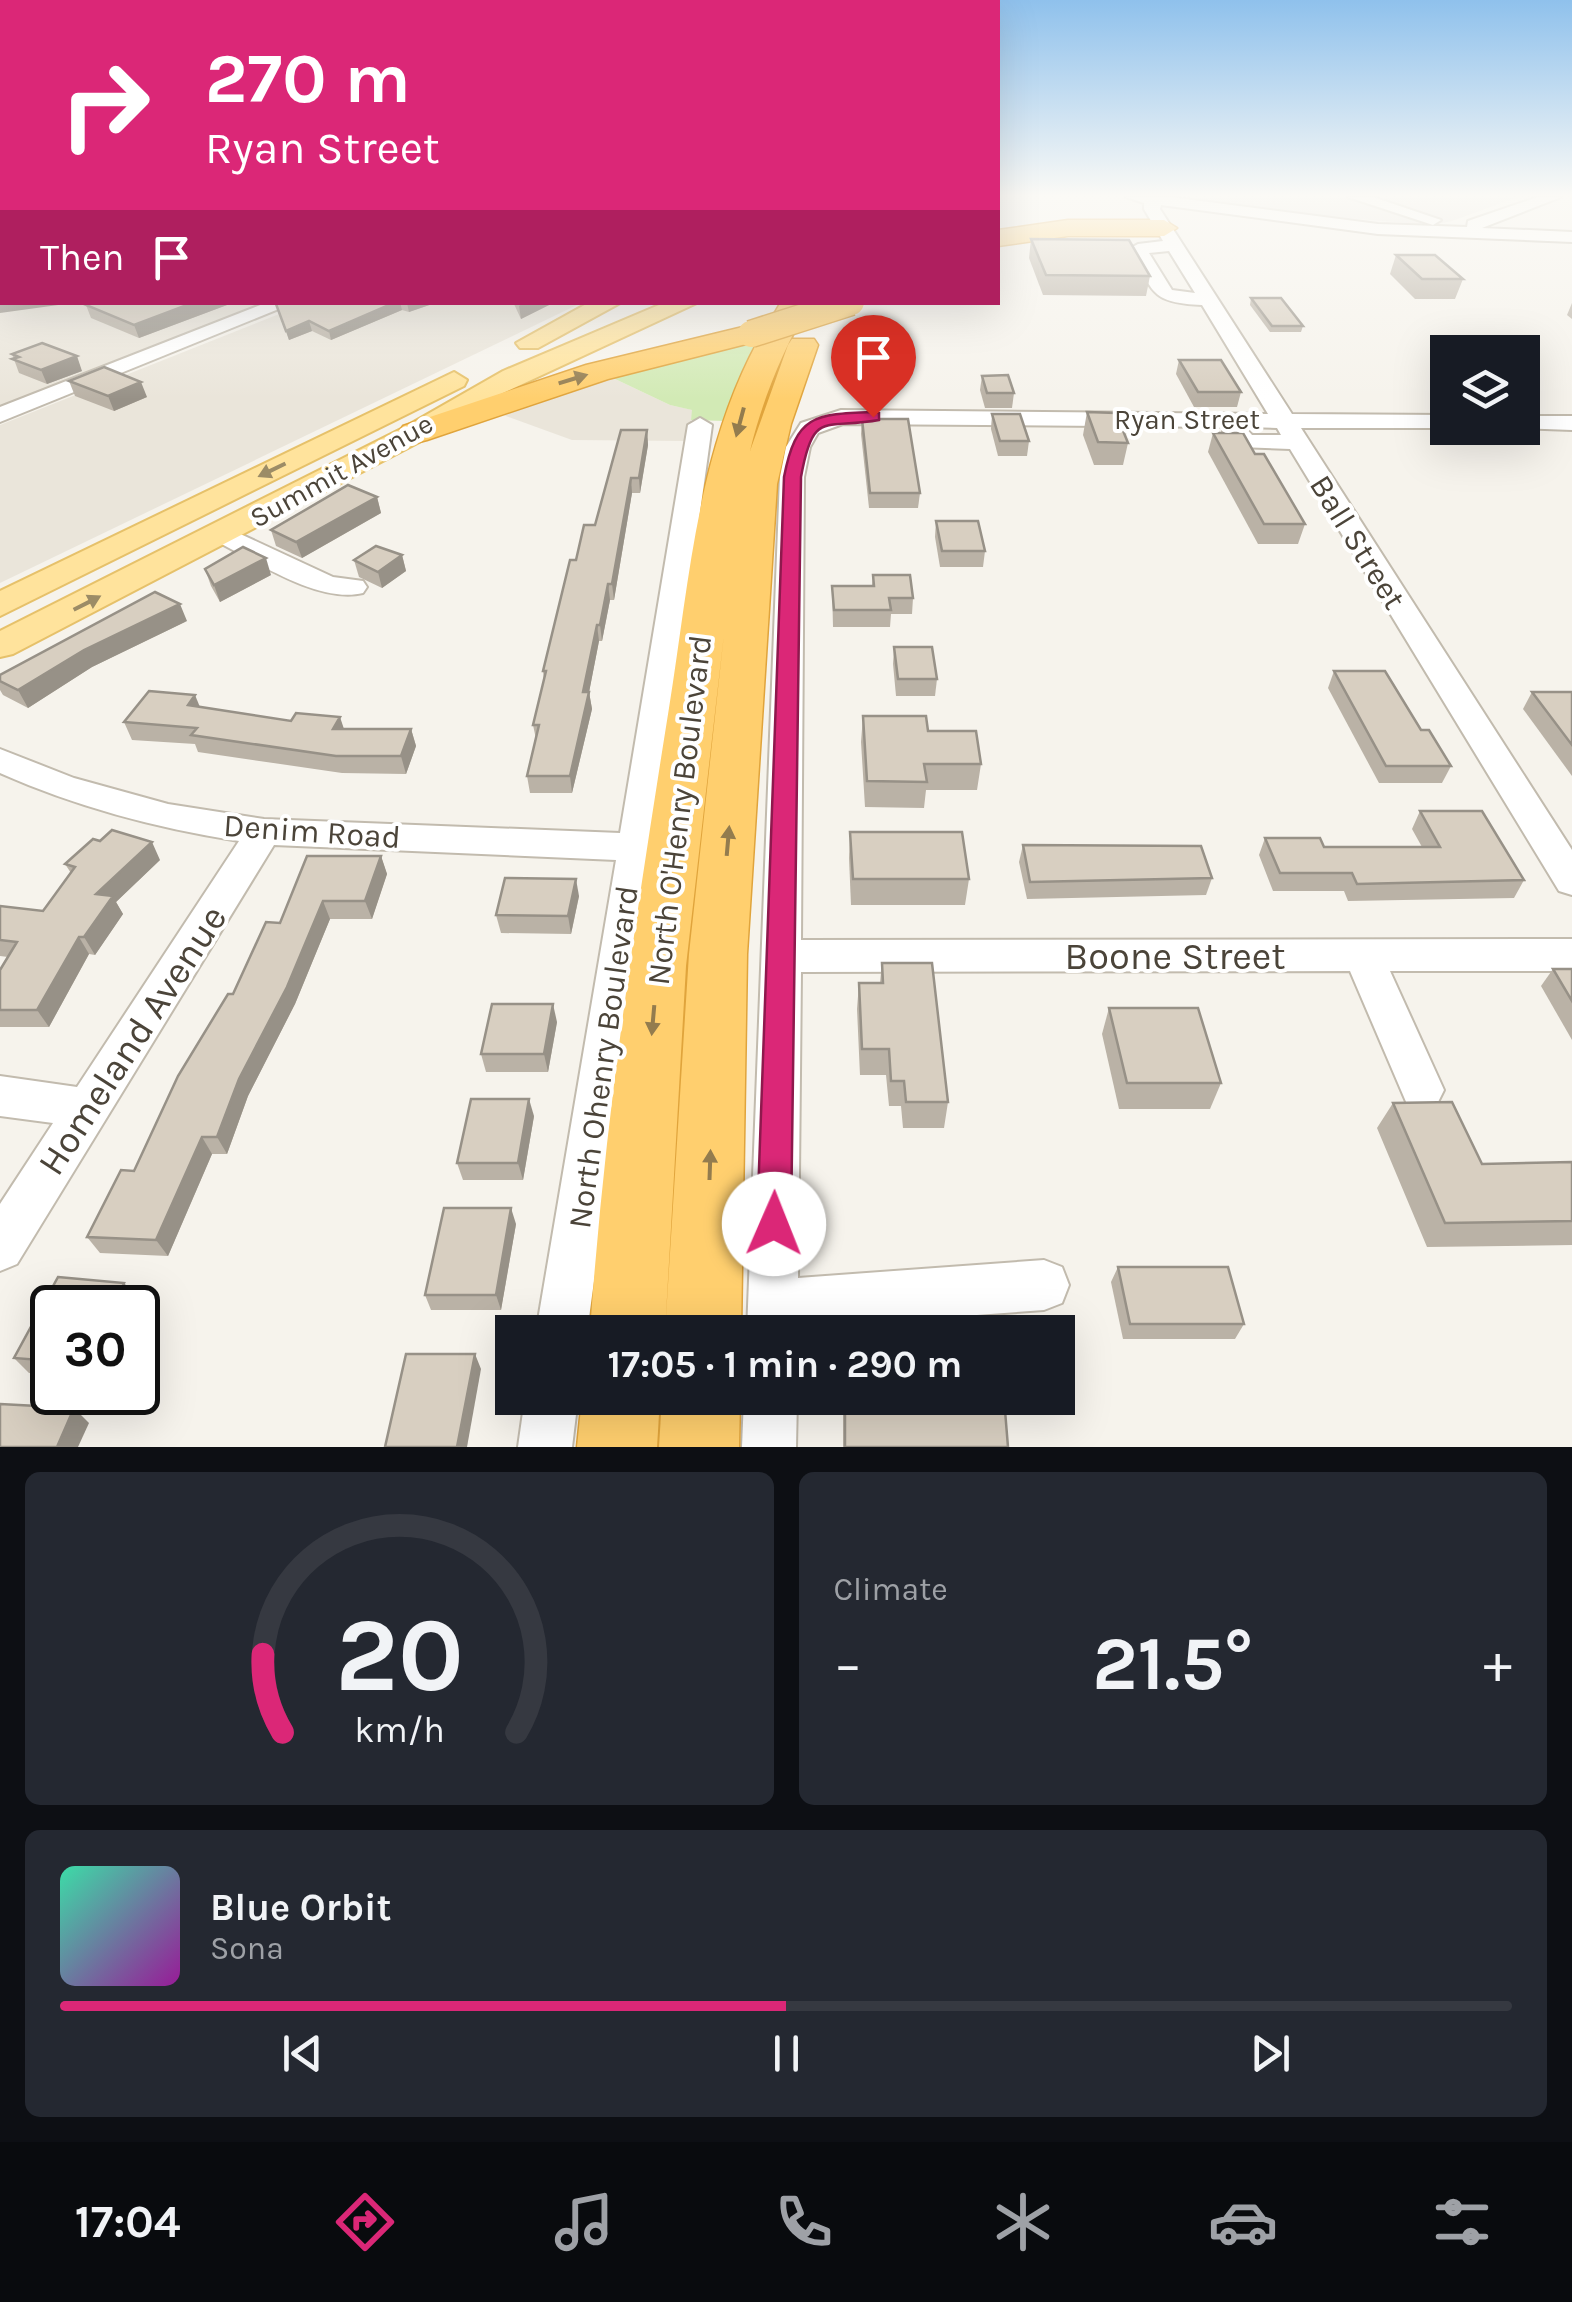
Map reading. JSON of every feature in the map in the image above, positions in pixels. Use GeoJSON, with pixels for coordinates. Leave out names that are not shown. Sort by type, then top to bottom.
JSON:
{"type":"FeatureCollection","features":[{"type":"Feature","properties":{"kind":"highway","name":"North O'Henry Boulevard"},"geometry":{"type":"LineString","coordinates":[[628,1315],[657,966],[723,484],[745,404],[771,345],[794,305]]}},
{"type":"Feature","properties":{"kind":"highway","name":"North O'Henry Boulevard"},"geometry":{"type":"LineString","coordinates":[[704,1315],[718,954],[760,484],[774,424],[805,337],[824,305]]}},
{"type":"Feature","properties":{"kind":"highway"},"geometry":{"type":"LineString","coordinates":[[415,433],[597,372],[752,334],[842,305]]}},
{"type":"Feature","properties":{"kind":"highway"},"geometry":{"type":"LineString","coordinates":[[617,1447],[620,1415]]}},
{"type":"Feature","properties":{"kind":"highway"},"geometry":{"type":"LineString","coordinates":[[699,1447],[700,1415]]}},
{"type":"Feature","properties":{"kind":"main road","name":"Summit Avenue"},"geometry":{"type":"LineString","coordinates":[[0,604],[604,305]]}},
{"type":"Feature","properties":{"kind":"main road","name":"Summit Avenue"},"geometry":{"type":"LineString","coordinates":[[0,646],[223,534],[415,433],[435,418],[549,362],[681,305]]}},
{"type":"Feature","properties":{"kind":"main road"},"geometry":{"type":"LineString","coordinates":[[338,438],[374,454]]}},
{"type":"Feature","properties":{"kind":"street"},"geometry":{"type":"LineString","coordinates":[[1147,265],[1165,294],[1172,298],[1210,299]]}},
{"type":"Feature","properties":{"kind":"street","name":"Ball Street"},"geometry":{"type":"LineString","coordinates":[[1190,265],[1288,431],[1561,846],[1572,882]]}},
{"type":"Feature","properties":{"kind":"street"},"geometry":{"type":"LineString","coordinates":[[0,415],[279,305]]}},
{"type":"Feature","properties":{"kind":"street","name":"Ryan Street"},"geometry":{"type":"LineString","coordinates":[[778,956],[792,477],[798,447],[808,428],[841,417],[1288,431],[1430,423]]}},
{"type":"Feature","properties":{"kind":"street"},"geometry":{"type":"LineString","coordinates":[[1540,423],[1572,423]]}},
{"type":"Feature","properties":{"kind":"street","name":"North Ohenry Boulevard"},"geometry":{"type":"LineString","coordinates":[[565,1315],[700,426]]}},
{"type":"Feature","properties":{"kind":"street"},"geometry":{"type":"LineString","coordinates":[[1235,431],[1246,442],[1288,431]]}},
{"type":"Feature","properties":{"kind":"street"},"geometry":{"type":"LineString","coordinates":[[223,534],[327,584],[353,587]]}},
{"type":"Feature","properties":{"kind":"street","name":"Denim Road"},"geometry":{"type":"LineString","coordinates":[[0,760],[63,787],[168,817],[264,832],[634,847]]}},
{"type":"Feature","properties":{"kind":"street","name":"Homeland Avenue"},"geometry":{"type":"LineString","coordinates":[[0,1247],[264,832]]}},
{"type":"Feature","properties":{"kind":"street","name":"Boone Street"},"geometry":{"type":"LineString","coordinates":[[778,956],[1572,955]]}},
{"type":"Feature","properties":{"kind":"street"},"geometry":{"type":"LineString","coordinates":[[773,1315],[778,956]]}},
{"type":"Feature","properties":{"kind":"street"},"geometry":{"type":"LineString","coordinates":[[1363,956],[1422,1090]]}},
{"type":"Feature","properties":{"kind":"street"},"geometry":{"type":"LineString","coordinates":[[0,1096],[88,1108]]}},
{"type":"Feature","properties":{"kind":"street"},"geometry":{"type":"LineString","coordinates":[[777,1315],[802,1302],[1044,1286]]}},
{"type":"Feature","properties":{"kind":"street"},"geometry":{"type":"LineString","coordinates":[[545,1447],[550,1415]]}},
{"type":"Feature","properties":{"kind":"street"},"geometry":{"type":"LineString","coordinates":[[769,1447],[770,1415]]}},
{"type":"Feature","properties":{"kind":"shaded area"},"geometry":{"type":"Polygon","coordinates":[[[0,305],[263,305],[0,407],[0,305]]]}},
{"type":"Feature","properties":{"kind":"shaded area"},"geometry":{"type":"Polygon","coordinates":[[[302,305],[577,305],[0,583],[0,425],[302,305]]]}},
{"type":"Feature","properties":{"kind":"shaded area"},"geometry":{"type":"Polygon","coordinates":[[[613,378],[670,405],[693,410],[687,441],[572,440],[498,413],[613,378]]]}},
{"type":"Feature","properties":{"kind":"green space"},"geometry":{"type":"Polygon","coordinates":[[[761,338],[725,421],[691,420],[692,410],[670,405],[613,378],[761,338]]]}},
{"type":"Feature","properties":{"kind":"building"},"geometry":{"type":"Polygon","coordinates":[[[1042,265],[1143,265],[1150,276],[1046,275],[1042,265]]]}},
{"type":"Feature","properties":{"kind":"building"},"geometry":{"type":"Polygon","coordinates":[[[1406,265],[1446,265],[1463,279],[1422,279],[1406,265]]]}},
{"type":"Feature","properties":{"kind":"building"},"geometry":{"type":"Polygon","coordinates":[[[1251,298],[1281,298],[1303,326],[1272,326],[1251,298]]]}},
{"type":"Feature","properties":{"kind":"building"},"geometry":{"type":"Polygon","coordinates":[[[86,305],[187,305],[134,325],[86,305]]]}},
{"type":"Feature","properties":{"kind":"building"},"geometry":{"type":"Polygon","coordinates":[[[276,305],[389,305],[329,331],[309,321],[286,331],[276,305]]]}},
{"type":"Feature","properties":{"kind":"building"},"geometry":{"type":"Polygon","coordinates":[[[42,343],[77,356],[41,370],[12,359],[19,357],[12,354],[42,343]]]}},
{"type":"Feature","properties":{"kind":"building"},"geometry":{"type":"Polygon","coordinates":[[[1179,360],[1221,360],[1241,392],[1198,392],[1179,360]]]}},
{"type":"Feature","properties":{"kind":"building"},"geometry":{"type":"Polygon","coordinates":[[[104,367],[141,382],[108,396],[69,381],[104,367]]]}},
{"type":"Feature","properties":{"kind":"building"},"geometry":{"type":"Polygon","coordinates":[[[1008,375],[1014,393],[987,393],[982,376],[1008,375]]]}},
{"type":"Feature","properties":{"kind":"building"},"geometry":{"type":"Polygon","coordinates":[[[1087,412],[1116,413],[1128,443],[1098,442],[1087,412]]]}},
{"type":"Feature","properties":{"kind":"building"},"geometry":{"type":"Polygon","coordinates":[[[992,414],[1020,414],[1029,441],[1000,441],[992,414]]]}},
{"type":"Feature","properties":{"kind":"building"},"geometry":{"type":"Polygon","coordinates":[[[862,419],[908,419],[920,493],[870,493],[862,419]]]}},
{"type":"Feature","properties":{"kind":"building"},"geometry":{"type":"Polygon","coordinates":[[[621,430],[647,430],[639,478],[631,478],[612,584],[608,584],[597,625],[583,692],[589,692],[570,776],[527,776],[539,725],[533,725],[543,671],[570,560],[576,560],[584,525],[595,525],[621,430]]]}},
{"type":"Feature","properties":{"kind":"building"},"geometry":{"type":"Polygon","coordinates":[[[1213,433],[1243,433],[1255,454],[1264,454],[1305,524],[1264,524],[1213,433]]]}},
{"type":"Feature","properties":{"kind":"building"},"geometry":{"type":"Polygon","coordinates":[[[348,485],[377,497],[296,542],[271,530],[348,485]]]}},
{"type":"Feature","properties":{"kind":"building"},"geometry":{"type":"Polygon","coordinates":[[[936,521],[978,521],[985,551],[942,551],[936,521]]]}},
{"type":"Feature","properties":{"kind":"building"},"geometry":{"type":"Polygon","coordinates":[[[376,546],[402,555],[378,572],[354,560],[376,546]]]}},
{"type":"Feature","properties":{"kind":"building"},"geometry":{"type":"Polygon","coordinates":[[[243,547],[266,558],[214,585],[205,569],[243,547]]]}},
{"type":"Feature","properties":{"kind":"building"},"geometry":{"type":"Polygon","coordinates":[[[873,575],[910,575],[913,598],[889,598],[891,610],[834,610],[832,586],[874,586],[873,575]]]}},
{"type":"Feature","properties":{"kind":"building"},"geometry":{"type":"Polygon","coordinates":[[[155,592],[180,604],[84,650],[18,690],[0,681],[0,675],[155,592]]]}},
{"type":"Feature","properties":{"kind":"building"},"geometry":{"type":"Polygon","coordinates":[[[894,647],[932,647],[937,679],[898,679],[894,647]]]}},
{"type":"Feature","properties":{"kind":"building"},"geometry":{"type":"Polygon","coordinates":[[[1334,671],[1385,671],[1421,730],[1429,730],[1451,766],[1386,766],[1334,671]]]}},
{"type":"Feature","properties":{"kind":"building"},"geometry":{"type":"Polygon","coordinates":[[[149,691],[195,695],[188,705],[291,721],[296,713],[340,717],[333,729],[411,729],[401,756],[336,756],[191,735],[197,728],[124,722],[149,691]]]}},
{"type":"Feature","properties":{"kind":"building"},"geometry":{"type":"Polygon","coordinates":[[[1532,692],[1572,692],[1572,745],[1532,692]]]}},
{"type":"Feature","properties":{"kind":"building"},"geometry":{"type":"Polygon","coordinates":[[[863,716],[926,716],[928,731],[976,731],[981,764],[924,764],[927,782],[867,781],[863,716]]]}},
{"type":"Feature","properties":{"kind":"building"},"geometry":{"type":"Polygon","coordinates":[[[1420,811],[1482,811],[1524,880],[1357,884],[1352,873],[1280,873],[1265,838],[1320,838],[1324,847],[1440,847],[1420,811]]]}},
{"type":"Feature","properties":{"kind":"building"},"geometry":{"type":"Polygon","coordinates":[[[112,830],[152,842],[96,894],[113,896],[84,937],[79,937],[37,1010],[0,1010],[0,970],[17,942],[0,940],[0,906],[43,911],[75,867],[65,864],[93,839],[100,841],[112,830]]]}},
{"type":"Feature","properties":{"kind":"building"},"geometry":{"type":"Polygon","coordinates":[[[850,832],[962,832],[969,879],[853,879],[850,832]]]}},
{"type":"Feature","properties":{"kind":"building"},"geometry":{"type":"Polygon","coordinates":[[[1023,845],[1201,846],[1212,878],[1030,882],[1023,845]]]}},
{"type":"Feature","properties":{"kind":"building"},"geometry":{"type":"Polygon","coordinates":[[[307,856],[381,856],[365,901],[323,901],[287,987],[239,1079],[217,1137],[202,1137],[156,1240],[87,1237],[121,1170],[134,1171],[178,1076],[228,994],[233,994],[266,922],[280,923],[307,856]]]}},
{"type":"Feature","properties":{"kind":"building"},"geometry":{"type":"Polygon","coordinates":[[[505,878],[576,879],[568,916],[496,915],[505,878]]]}},
{"type":"Feature","properties":{"kind":"building"},"geometry":{"type":"Polygon","coordinates":[[[882,963],[932,963],[948,1102],[906,1102],[904,1081],[891,1081],[889,1049],[862,1049],[859,983],[883,983],[882,963]]]}},
{"type":"Feature","properties":{"kind":"building"},"geometry":{"type":"Polygon","coordinates":[[[1553,969],[1572,969],[1572,1001],[1553,969]]]}},
{"type":"Feature","properties":{"kind":"building"},"geometry":{"type":"Polygon","coordinates":[[[492,1004],[553,1004],[544,1054],[481,1054],[492,1004]]]}},
{"type":"Feature","properties":{"kind":"building"},"geometry":{"type":"Polygon","coordinates":[[[1109,1008],[1198,1008],[1221,1083],[1127,1083],[1109,1008]]]}},
{"type":"Feature","properties":{"kind":"building"},"geometry":{"type":"Polygon","coordinates":[[[471,1099],[529,1099],[518,1163],[457,1163],[471,1099]]]}},
{"type":"Feature","properties":{"kind":"building"},"geometry":{"type":"Polygon","coordinates":[[[1452,1102],[1482,1164],[1572,1162],[1572,1221],[1445,1223],[1393,1103],[1452,1102]]]}},
{"type":"Feature","properties":{"kind":"building"},"geometry":{"type":"Polygon","coordinates":[[[444,1208],[511,1208],[496,1295],[425,1295],[444,1208]]]}},
{"type":"Feature","properties":{"kind":"building"},"geometry":{"type":"Polygon","coordinates":[[[1118,1267],[1228,1267],[1244,1324],[1130,1324],[1118,1267]]]}},
{"type":"Feature","properties":{"kind":"building"},"geometry":{"type":"Polygon","coordinates":[[[58,1277],[124,1283],[123,1285],[54,1285],[58,1277]]]}},
{"type":"Feature","properties":{"kind":"building"},"geometry":{"type":"Polygon","coordinates":[[[30,1329],[30,1359],[14,1358],[30,1329]]]}},
{"type":"Feature","properties":{"kind":"building"},"geometry":{"type":"Polygon","coordinates":[[[406,1354],[475,1354],[457,1447],[385,1447],[406,1354]]]}},
{"type":"Feature","properties":{"kind":"building"},"geometry":{"type":"Polygon","coordinates":[[[0,1404],[30,1406],[30,1415],[71,1415],[57,1447],[0,1447],[0,1404]]]}},
{"type":"Feature","properties":{"kind":"building"},"geometry":{"type":"Polygon","coordinates":[[[845,1415],[1005,1415],[1008,1447],[845,1447],[845,1415]]]}},
{"type":"Feature","properties":{"kind":"route"},"geometry":{"type":"LineString","coordinates":[[774,1224],[792,477],[798,447],[808,428],[830,418],[873,417]]}}]}
